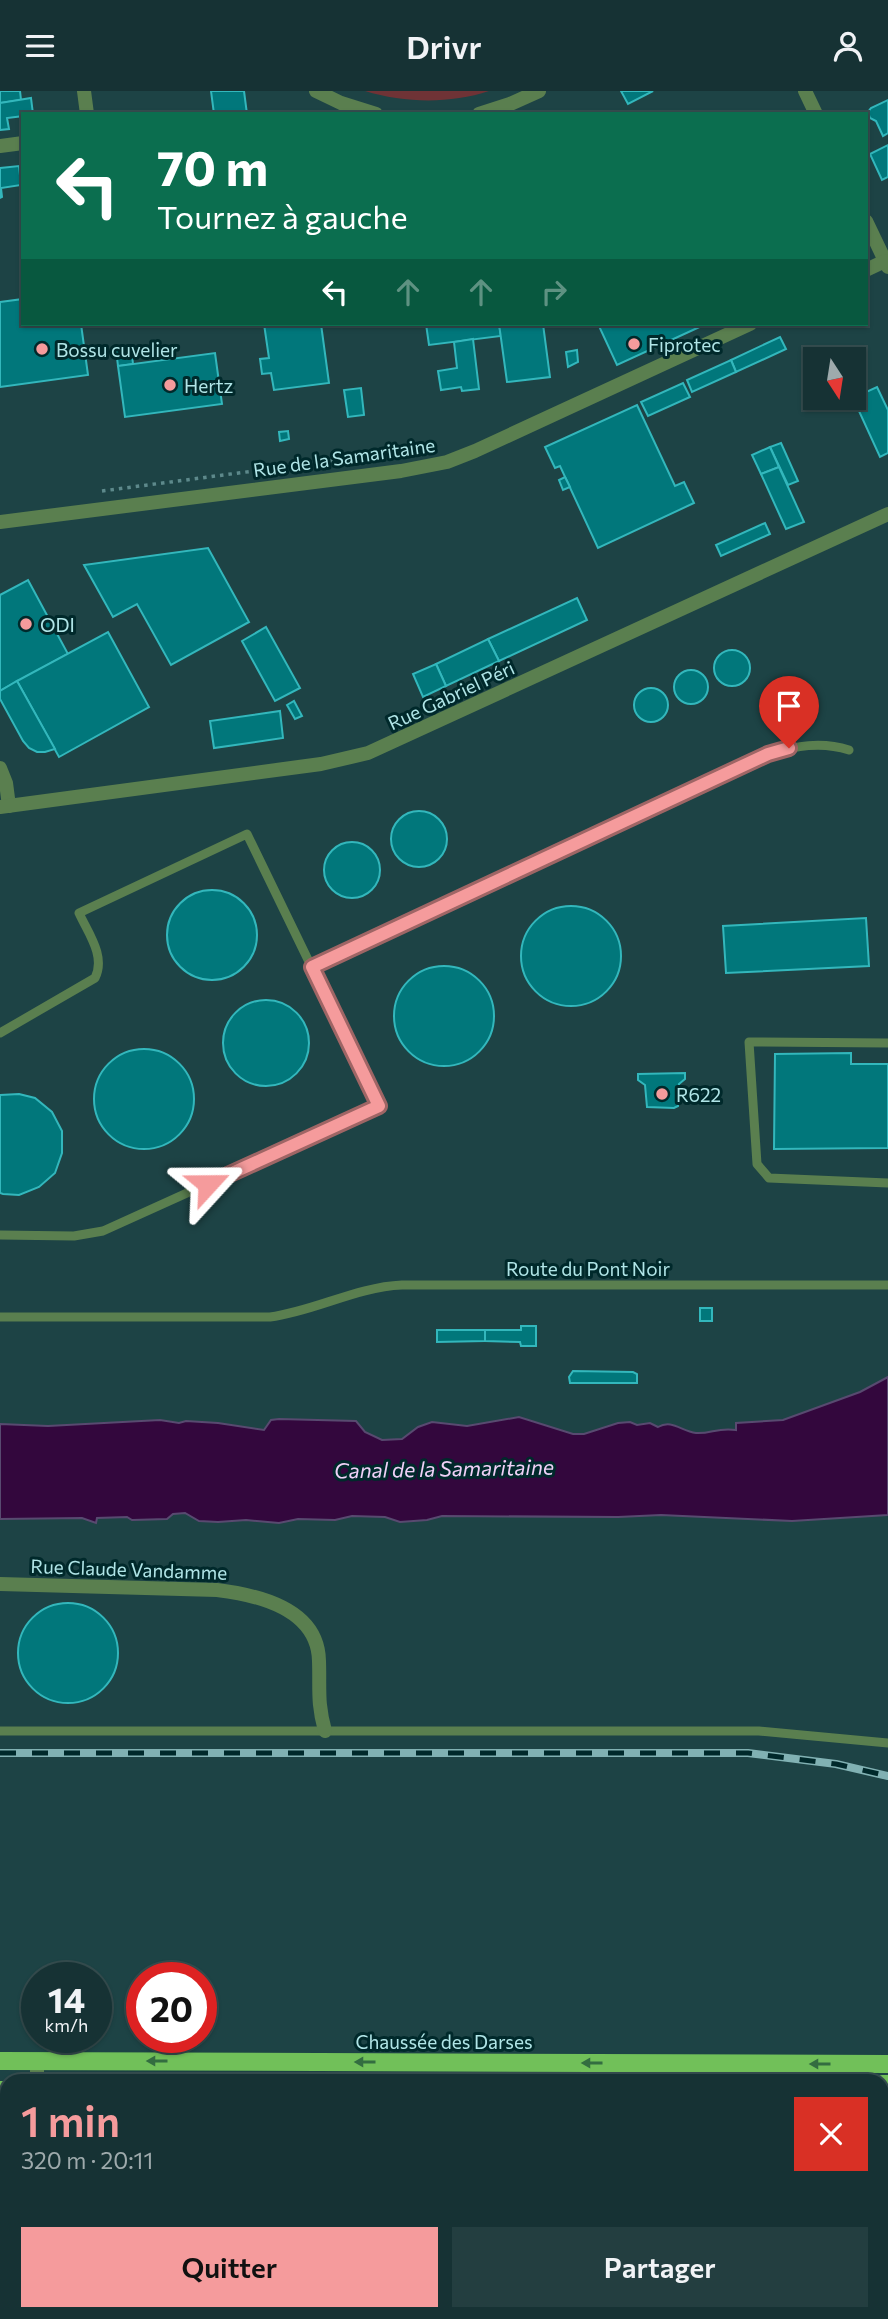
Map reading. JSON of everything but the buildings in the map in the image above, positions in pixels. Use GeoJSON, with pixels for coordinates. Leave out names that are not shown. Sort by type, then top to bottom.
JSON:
{"type":"FeatureCollection","features":[{"type":"Feature","properties":{"kind":"main road","name":"Chaussée des Darses"},"geometry":{"type":"LineString","coordinates":[[0,2060],[888,2064]]}},
{"type":"Feature","properties":{"kind":"street"},"geometry":{"type":"LineString","coordinates":[[84,91],[87,112]]}},
{"type":"Feature","properties":{"kind":"street"},"geometry":{"type":"LineString","coordinates":[[316,91],[370,112]]}},
{"type":"Feature","properties":{"kind":"street"},"geometry":{"type":"LineString","coordinates":[[485,112],[539,91]]}},
{"type":"Feature","properties":{"kind":"street"},"geometry":{"type":"LineString","coordinates":[[805,91],[815,112]]}},
{"type":"Feature","properties":{"kind":"street"},"geometry":{"type":"LineString","coordinates":[[0,146],[21,143]]}},
{"type":"Feature","properties":{"kind":"street"},"geometry":{"type":"LineString","coordinates":[[868,225],[887,264],[868,269]]}},
{"type":"Feature","properties":{"kind":"street","name":"Rue de la Samaritaine"},"geometry":{"type":"LineString","coordinates":[[0,522],[409,470],[447,462],[746,326]]}},
{"type":"Feature","properties":{"kind":"street","name":"Rue Gabriel Péri"},"geometry":{"type":"LineString","coordinates":[[4,807],[321,764],[368,753],[888,514]]}},
{"type":"Feature","properties":{"kind":"street"},"geometry":{"type":"LineString","coordinates":[[0,768],[6,783],[4,807]]}},
{"type":"Feature","properties":{"kind":"street","name":"Rue Claude Vandamme"},"geometry":{"type":"LineString","coordinates":[[0,1584],[218,1590],[275,1603],[298,1617],[316,1642],[319,1660],[318,1703],[325,1731]]}},
{"type":"Feature","properties":{"kind":"street"},"geometry":{"type":"LineString","coordinates":[[37,2060],[37,2074]]}},
{"type":"Feature","properties":{"kind":"lane"},"geometry":{"type":"LineString","coordinates":[[312,967],[768,754],[821,744],[849,750]]}},
{"type":"Feature","properties":{"kind":"lane"},"geometry":{"type":"LineString","coordinates":[[0,1033],[94,978],[99,967],[99,957],[79,913],[247,834],[379,1106],[103,1231],[74,1235],[0,1235]]}},
{"type":"Feature","properties":{"kind":"lane"},"geometry":{"type":"LineString","coordinates":[[888,1043],[749,1042],[757,1164],[769,1178],[888,1182]]}},
{"type":"Feature","properties":{"kind":"lane","name":"Route du Pont Noir"},"geometry":{"type":"LineString","coordinates":[[0,1317],[257,1318],[293,1314],[357,1292],[389,1286],[888,1285]]}},
{"type":"Feature","properties":{"kind":"lane"},"geometry":{"type":"LineString","coordinates":[[0,1731],[759,1731],[888,1744]]}},
{"type":"Feature","properties":{"kind":"path"},"geometry":{"type":"LineString","coordinates":[[102,491],[419,450]]}},
{"type":"Feature","properties":{"kind":"shaded area"},"geometry":{"type":"Polygon","coordinates":[[[365,91],[489,91],[443,100],[411,100],[365,91]]]}},
{"type":"Feature","properties":{"kind":"water","name":"Canal de la Samaritaine"},"geometry":{"type":"Polygon","coordinates":[[[888,1377],[888,1515],[792,1521],[661,1515],[442,1516],[400,1522],[385,1517],[352,1516],[335,1520],[298,1519],[279,1523],[246,1520],[199,1521],[185,1513],[173,1514],[167,1519],[97,1518],[96,1523],[82,1518],[0,1519],[0,1424],[48,1426],[160,1420],[218,1423],[264,1430],[271,1420],[279,1419],[356,1421],[365,1432],[382,1440],[402,1439],[418,1427],[432,1422],[467,1426],[519,1417],[573,1434],[584,1434],[630,1422],[637,1425],[650,1423],[658,1427],[668,1424],[701,1433],[736,1430],[736,1423],[783,1420],[860,1392],[888,1377]]]}},
{"type":"Feature","properties":{"kind":"railway"},"geometry":{"type":"LineString","coordinates":[[0,1753],[748,1753],[836,1764],[888,1776]]}},
{"type":"Feature","properties":{"kind":"place","name":"Fiprotec"},"geometry":{"type":"Point","coordinates":[634,344]}},
{"type":"Feature","properties":{"kind":"place","name":"Bossu cuvelier"},"geometry":{"type":"Point","coordinates":[42,349]}},
{"type":"Feature","properties":{"kind":"place","name":"Hertz"},"geometry":{"type":"Point","coordinates":[170,385]}},
{"type":"Feature","properties":{"kind":"place","name":"ODI"},"geometry":{"type":"Point","coordinates":[26,624]}},
{"type":"Feature","properties":{"kind":"place","name":"R622"},"geometry":{"type":"Point","coordinates":[662,1094]}},
{"type":"Feature","properties":{"kind":"route"},"geometry":{"type":"LineString","coordinates":[[208,1184],[379,1106],[312,967],[768,754],[789,748]]}}]}
